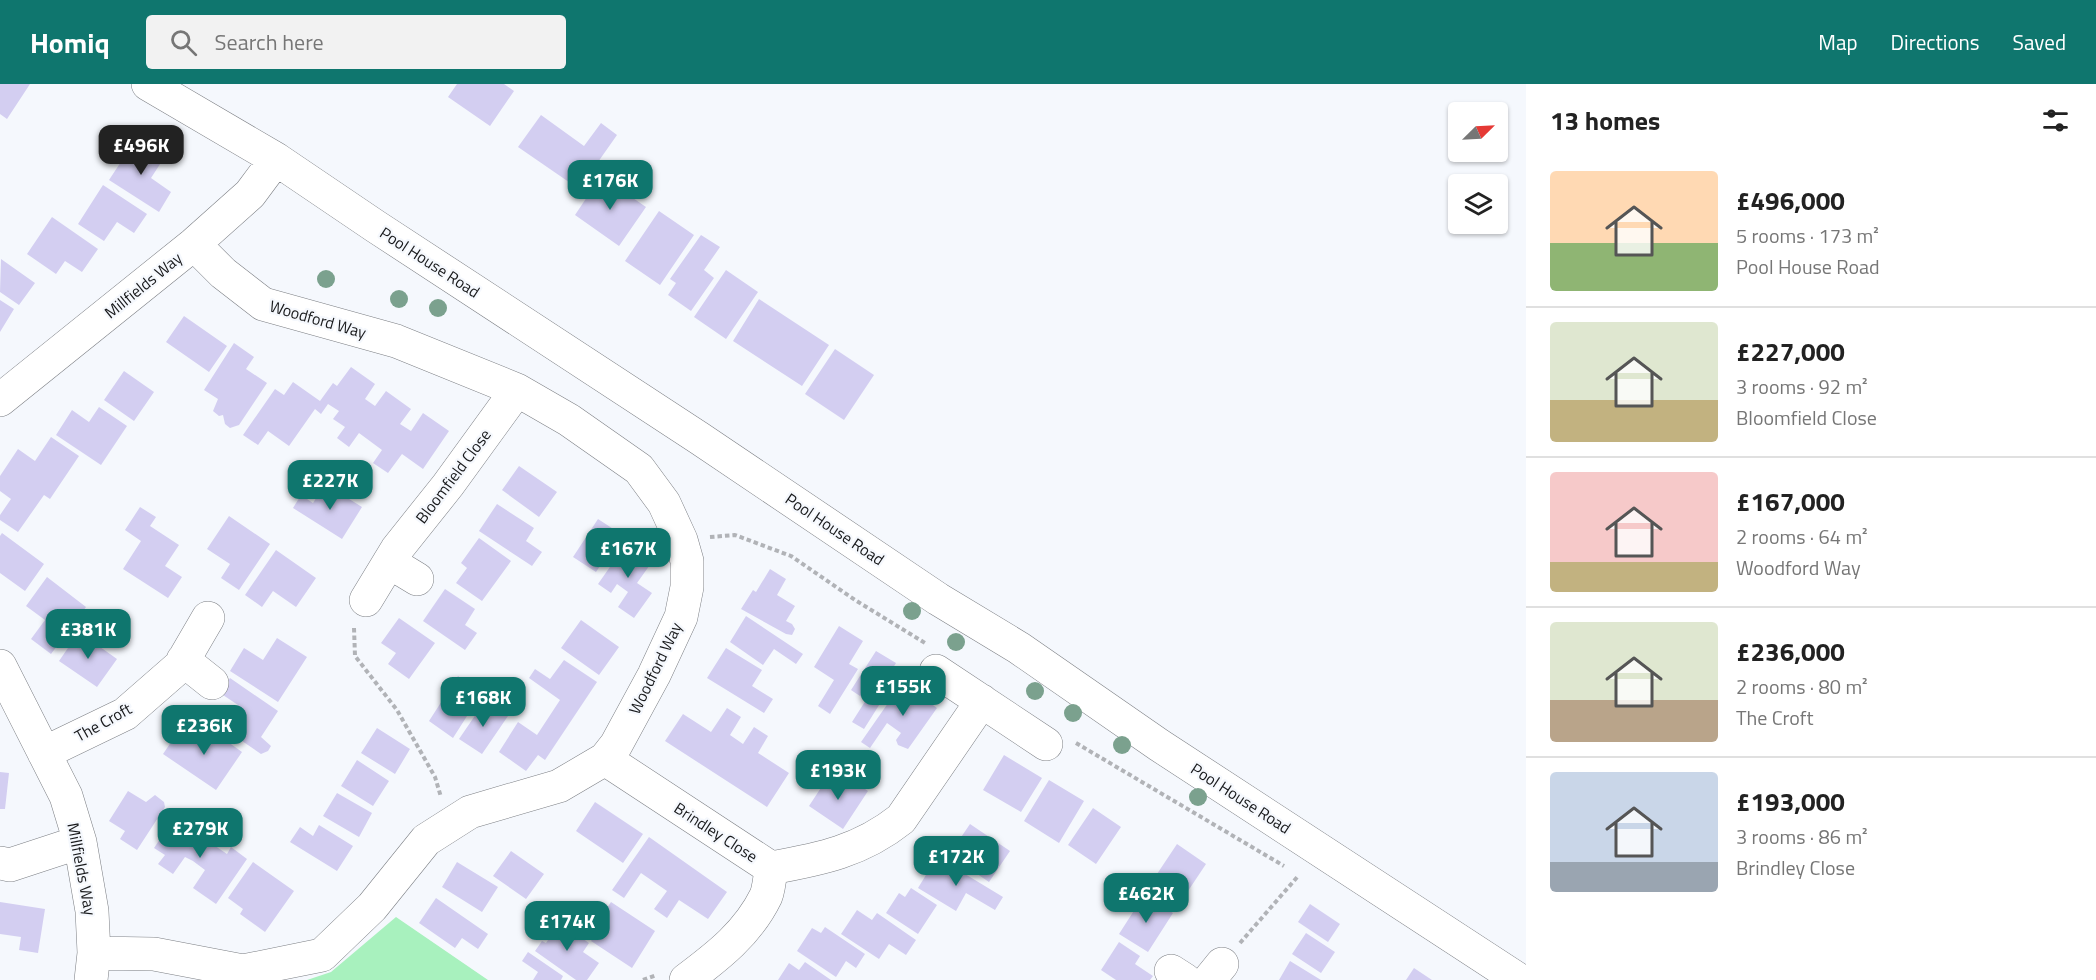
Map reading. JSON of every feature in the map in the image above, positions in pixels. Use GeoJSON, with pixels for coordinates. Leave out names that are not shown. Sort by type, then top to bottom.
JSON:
{"type":"FeatureCollection","features":[{"type":"Feature","properties":{"kind":"street","name":"Pool House Road"},"geometry":{"type":"LineString","coordinates":[[148,84],[276,159],[929,592],[1019,648],[1159,745],[1519,980]]}},
{"type":"Feature","properties":{"kind":"street","name":"Millfields Way"},"geometry":{"type":"LineString","coordinates":[[0,400],[194,244],[250,194],[276,159]]}},
{"type":"Feature","properties":{"kind":"street","name":"Woodford Way"},"geometry":{"type":"LineString","coordinates":[[93,967],[154,954],[243,971],[322,955],[372,907],[426,840],[470,812],[559,786],[605,759],[616,744],[654,675],[681,618],[687,587],[687,561],[681,540],[664,503],[639,469],[570,420],[517,390],[396,340],[264,304],[223,273],[194,244]]}},
{"type":"Feature","properties":{"kind":"street","name":"Bloomfield Close"},"geometry":{"type":"LineString","coordinates":[[366,600],[397,549],[517,390]]}},
{"type":"Feature","properties":{"kind":"street"},"geometry":{"type":"LineString","coordinates":[[389,562],[417,579]]}},
{"type":"Feature","properties":{"kind":"street","name":"The Croft"},"geometry":{"type":"LineString","coordinates":[[44,753],[125,714],[180,666],[208,618]]}},
{"type":"Feature","properties":{"kind":"street"},"geometry":{"type":"LineString","coordinates":[[933,658],[982,701],[1058,741]]}},
{"type":"Feature","properties":{"kind":"street"},"geometry":{"type":"LineString","coordinates":[[183,660],[212,682]]}},
{"type":"Feature","properties":{"kind":"street","name":"Millfields Way"},"geometry":{"type":"LineString","coordinates":[[0,666],[66,796],[80,842],[92,911],[93,967]]}},
{"type":"Feature","properties":{"kind":"street","name":"Brindley Close"},"geometry":{"type":"LineString","coordinates":[[605,759],[771,868],[843,853],[884,833],[901,819],[982,701]]}},
{"type":"Feature","properties":{"kind":"street"},"geometry":{"type":"LineString","coordinates":[[0,863],[10,865],[80,842]]}},
{"type":"Feature","properties":{"kind":"street"},"geometry":{"type":"LineString","coordinates":[[686,980],[720,955],[743,932],[767,894],[771,868]]}},
{"type":"Feature","properties":{"kind":"path"},"geometry":{"type":"LineString","coordinates":[[681,540],[735,535],[791,556],[933,658]]}},
{"type":"Feature","properties":{"kind":"path"},"geometry":{"type":"LineString","coordinates":[[366,600],[354,627],[355,656],[397,710],[435,777],[449,826]]}},
{"type":"Feature","properties":{"kind":"path"},"geometry":{"type":"LineString","coordinates":[[1058,741],[1289,869]]}},
{"type":"Feature","properties":{"kind":"path"},"geometry":{"type":"LineString","coordinates":[[1215,972],[1299,875],[1308,881]]}},
{"type":"Feature","properties":{"kind":"green space"},"geometry":{"type":"Polygon","coordinates":[[[396,917],[488,980],[307,980],[331,972],[396,917]]]}},
{"type":"Feature","properties":{"kind":"building"},"geometry":{"type":"Polygon","coordinates":[[[0,84],[30,84],[7,119],[0,114],[0,84]]]}},
{"type":"Feature","properties":{"kind":"building"},"geometry":{"type":"Polygon","coordinates":[[[457,84],[504,84],[514,91],[490,126],[448,97],[457,84]]]}},
{"type":"Feature","properties":{"kind":"building"},"geometry":{"type":"Polygon","coordinates":[[[541,115],[584,146],[601,123],[617,135],[579,189],[518,147],[541,115]]]}},
{"type":"Feature","properties":{"kind":"building"},"geometry":{"type":"Polygon","coordinates":[[[136,139],[164,158],[151,178],[171,192],[159,212],[109,180],[136,139]]]}},
{"type":"Feature","properties":{"kind":"building"},"geometry":{"type":"Polygon","coordinates":[[[601,176],[646,207],[619,246],[575,215],[601,176]]]}},
{"type":"Feature","properties":{"kind":"building"},"geometry":{"type":"Polygon","coordinates":[[[103,185],[147,214],[134,233],[117,222],[104,241],[78,224],[103,185]]]}},
{"type":"Feature","properties":{"kind":"building"},"geometry":{"type":"Polygon","coordinates":[[[659,211],[694,235],[660,285],[625,261],[659,211]]]}},
{"type":"Feature","properties":{"kind":"building"},"geometry":{"type":"Polygon","coordinates":[[[52,217],[98,249],[82,272],[65,261],[56,274],[27,254],[52,217]]]}},
{"type":"Feature","properties":{"kind":"building"},"geometry":{"type":"Polygon","coordinates":[[[701,235],[720,247],[704,270],[714,278],[691,311],[668,295],[676,283],[670,279],[701,235]]]}},
{"type":"Feature","properties":{"kind":"building"},"geometry":{"type":"Polygon","coordinates":[[[1,259],[35,283],[19,305],[0,292],[1,259]]]}},
{"type":"Feature","properties":{"kind":"building"},"geometry":{"type":"Polygon","coordinates":[[[726,270],[758,292],[726,339],[694,317],[726,270]]]}},
{"type":"Feature","properties":{"kind":"building"},"geometry":{"type":"Polygon","coordinates":[[[759,299],[829,345],[802,386],[733,341],[759,299]]]}},
{"type":"Feature","properties":{"kind":"building"},"geometry":{"type":"Polygon","coordinates":[[[0,300],[14,309],[0,332],[0,300]]]}},
{"type":"Feature","properties":{"kind":"building"},"geometry":{"type":"Polygon","coordinates":[[[184,316],[227,346],[209,372],[166,342],[184,316]]]}},
{"type":"Feature","properties":{"kind":"building"},"geometry":{"type":"Polygon","coordinates":[[[234,343],[254,357],[246,369],[267,383],[239,425],[230,428],[225,424],[223,415],[219,416],[213,411],[218,399],[204,390],[234,343]]]}},
{"type":"Feature","properties":{"kind":"building"},"geometry":{"type":"Polygon","coordinates":[[[835,349],[874,375],[844,420],[805,394],[835,349]]]}},
{"type":"Feature","properties":{"kind":"building"},"geometry":{"type":"Polygon","coordinates":[[[351,367],[375,384],[365,399],[375,406],[386,391],[411,409],[400,424],[411,431],[423,413],[449,431],[423,469],[402,454],[388,473],[373,463],[382,450],[359,433],[349,447],[337,438],[345,427],[333,419],[339,411],[328,404],[321,414],[315,409],[289,446],[268,431],[258,445],[243,435],[275,389],[284,395],[293,382],[320,401],[333,383],[337,386],[351,367]]]}},
{"type":"Feature","properties":{"kind":"building"},"geometry":{"type":"Polygon","coordinates":[[[124,371],[154,392],[134,421],[104,400],[124,371]]]}},
{"type":"Feature","properties":{"kind":"building"},"geometry":{"type":"Polygon","coordinates":[[[99,407],[127,426],[101,465],[56,435],[72,410],[89,422],[99,407]]]}},
{"type":"Feature","properties":{"kind":"building"},"geometry":{"type":"Polygon","coordinates":[[[51,437],[79,456],[50,499],[44,495],[18,532],[0,520],[0,515],[11,499],[0,491],[0,476],[18,449],[35,461],[51,437]]]}},
{"type":"Feature","properties":{"kind":"building"},"geometry":{"type":"Polygon","coordinates":[[[519,466],[557,492],[539,517],[502,490],[519,466]]]}},
{"type":"Feature","properties":{"kind":"building"},"geometry":{"type":"Polygon","coordinates":[[[325,484],[362,507],[342,539],[293,508],[301,495],[313,503],[325,484]]]}},
{"type":"Feature","properties":{"kind":"building"},"geometry":{"type":"Polygon","coordinates":[[[497,504],[534,528],[526,541],[542,552],[532,566],[479,531],[497,504]]]}},
{"type":"Feature","properties":{"kind":"building"},"geometry":{"type":"Polygon","coordinates":[[[140,507],[156,517],[150,526],[179,545],[165,566],[182,577],[168,598],[123,569],[141,541],[125,530],[140,507]]]}},
{"type":"Feature","properties":{"kind":"building"},"geometry":{"type":"Polygon","coordinates":[[[229,516],[270,544],[239,590],[221,578],[230,564],[207,549],[229,516]]]}},
{"type":"Feature","properties":{"kind":"building"},"geometry":{"type":"Polygon","coordinates":[[[598,519],[621,534],[596,572],[573,557],[598,519]]]}},
{"type":"Feature","properties":{"kind":"building"},"geometry":{"type":"Polygon","coordinates":[[[2,533],[44,564],[25,591],[0,573],[0,536],[2,533]]]}},
{"type":"Feature","properties":{"kind":"building"},"geometry":{"type":"Polygon","coordinates":[[[479,538],[511,561],[482,601],[456,583],[467,568],[461,563],[479,538]]]}},
{"type":"Feature","properties":{"kind":"building"},"geometry":{"type":"Polygon","coordinates":[[[626,544],[652,562],[637,583],[652,593],[634,618],[618,607],[628,592],[617,584],[611,593],[598,584],[626,544]]]}},
{"type":"Feature","properties":{"kind":"building"},"geometry":{"type":"Polygon","coordinates":[[[276,550],[316,578],[296,607],[273,591],[262,607],[245,595],[276,550]]]}},
{"type":"Feature","properties":{"kind":"building"},"geometry":{"type":"Polygon","coordinates":[[[770,569],[786,579],[777,595],[795,606],[786,621],[795,629],[792,635],[786,634],[741,609],[753,590],[756,592],[770,569]]]}},
{"type":"Feature","properties":{"kind":"building"},"geometry":{"type":"Polygon","coordinates":[[[47,577],[86,607],[51,654],[31,639],[45,620],[26,606],[47,577]]]}},
{"type":"Feature","properties":{"kind":"building"},"geometry":{"type":"Polygon","coordinates":[[[445,589],[475,609],[465,625],[477,633],[465,650],[423,621],[445,589]]]}},
{"type":"Feature","properties":{"kind":"building"},"geometry":{"type":"Polygon","coordinates":[[[746,616],[803,654],[796,664],[774,649],[763,665],[730,642],[746,616]]]}},
{"type":"Feature","properties":{"kind":"building"},"geometry":{"type":"Polygon","coordinates":[[[399,618],[435,643],[409,679],[388,664],[396,653],[381,643],[399,618]]]}},
{"type":"Feature","properties":{"kind":"building"},"geometry":{"type":"Polygon","coordinates":[[[581,620],[619,647],[599,675],[561,648],[581,620]]]}},
{"type":"Feature","properties":{"kind":"building"},"geometry":{"type":"Polygon","coordinates":[[[839,626],[863,641],[849,664],[858,669],[830,714],[818,706],[834,680],[814,667],[839,626]]]}},
{"type":"Feature","properties":{"kind":"building"},"geometry":{"type":"Polygon","coordinates":[[[79,632],[117,659],[97,687],[59,661],[79,632]]]}},
{"type":"Feature","properties":{"kind":"building"},"geometry":{"type":"Polygon","coordinates":[[[277,638],[307,657],[278,702],[230,671],[244,648],[263,660],[277,638]]]}},
{"type":"Feature","properties":{"kind":"building"},"geometry":{"type":"Polygon","coordinates":[[[726,648],[762,670],[752,686],[773,699],[764,713],[707,678],[726,648]]]}},
{"type":"Feature","properties":{"kind":"building"},"geometry":{"type":"Polygon","coordinates":[[[876,651],[896,663],[886,679],[893,683],[864,729],[852,722],[866,700],[851,690],[876,651]]]}},
{"type":"Feature","properties":{"kind":"building"},"geometry":{"type":"Polygon","coordinates":[[[564,660],[597,682],[545,760],[538,755],[526,771],[499,752],[518,722],[537,735],[560,700],[529,678],[535,669],[550,679],[564,660]]]}},
{"type":"Feature","properties":{"kind":"building"},"geometry":{"type":"Polygon","coordinates":[[[458,676],[468,683],[462,692],[476,702],[453,738],[429,721],[458,676]]]}},
{"type":"Feature","properties":{"kind":"building"},"geometry":{"type":"Polygon","coordinates":[[[230,678],[278,711],[261,737],[271,746],[268,751],[261,754],[223,728],[238,705],[220,693],[230,678]]]}},
{"type":"Feature","properties":{"kind":"building"},"geometry":{"type":"Polygon","coordinates":[[[902,683],[937,708],[908,749],[898,745],[896,740],[901,733],[887,723],[870,748],[861,742],[902,683]]]}},
{"type":"Feature","properties":{"kind":"building"},"geometry":{"type":"Polygon","coordinates":[[[485,701],[508,716],[482,754],[459,739],[485,701]]]}},
{"type":"Feature","properties":{"kind":"building"},"geometry":{"type":"Polygon","coordinates":[[[727,708],[741,717],[730,735],[743,744],[754,727],[768,736],[758,753],[789,773],[767,807],[665,741],[683,714],[711,732],[727,708]]]}},
{"type":"Feature","properties":{"kind":"building"},"geometry":{"type":"Polygon","coordinates":[[[377,728],[410,749],[395,774],[361,753],[377,728]]]}},
{"type":"Feature","properties":{"kind":"building"},"geometry":{"type":"Polygon","coordinates":[[[180,729],[200,743],[210,729],[242,752],[216,790],[163,754],[180,729]]]}},
{"type":"Feature","properties":{"kind":"building"},"geometry":{"type":"Polygon","coordinates":[[[1004,755],[1042,778],[1021,812],[983,790],[1004,755]]]}},
{"type":"Feature","properties":{"kind":"building"},"geometry":{"type":"Polygon","coordinates":[[[357,760],[389,781],[373,806],[341,786],[357,760]]]}},
{"type":"Feature","properties":{"kind":"building"},"geometry":{"type":"Polygon","coordinates":[[[0,772],[9,773],[5,809],[0,809],[0,772]]]}},
{"type":"Feature","properties":{"kind":"building"},"geometry":{"type":"Polygon","coordinates":[[[828,777],[846,789],[852,780],[868,791],[843,829],[809,806],[828,777]]]}},
{"type":"Feature","properties":{"kind":"building"},"geometry":{"type":"Polygon","coordinates":[[[1049,780],[1084,801],[1059,843],[1024,821],[1049,780]]]}},
{"type":"Feature","properties":{"kind":"building"},"geometry":{"type":"Polygon","coordinates":[[[128,791],[146,802],[155,795],[164,802],[165,807],[137,850],[120,839],[125,831],[109,821],[128,791]]]}},
{"type":"Feature","properties":{"kind":"building"},"geometry":{"type":"Polygon","coordinates":[[[337,793],[372,813],[359,837],[323,816],[337,793]]]}},
{"type":"Feature","properties":{"kind":"building"},"geometry":{"type":"Polygon","coordinates":[[[595,802],[643,834],[623,863],[576,831],[595,802]]]}},
{"type":"Feature","properties":{"kind":"building"},"geometry":{"type":"Polygon","coordinates":[[[1093,808],[1121,827],[1096,864],[1068,845],[1093,808]]]}},
{"type":"Feature","properties":{"kind":"building"},"geometry":{"type":"Polygon","coordinates":[[[174,818],[227,854],[231,847],[247,859],[216,904],[193,888],[205,870],[193,861],[185,857],[173,874],[158,864],[165,855],[154,848],[174,818]]]}},
{"type":"Feature","properties":{"kind":"building"},"geometry":{"type":"Polygon","coordinates":[[[970,824],[1010,851],[989,882],[949,855],[970,824]]]}},
{"type":"Feature","properties":{"kind":"building"},"geometry":{"type":"Polygon","coordinates":[[[319,825],[353,846],[337,871],[290,842],[300,827],[313,836],[319,825]]]}},
{"type":"Feature","properties":{"kind":"building"},"geometry":{"type":"Polygon","coordinates":[[[649,837],[727,892],[708,919],[679,900],[667,918],[654,909],[667,891],[641,873],[624,898],[612,890],[649,837]]]}},
{"type":"Feature","properties":{"kind":"building"},"geometry":{"type":"Polygon","coordinates":[[[1177,844],[1206,864],[1182,900],[1153,880],[1177,844]]]}},
{"type":"Feature","properties":{"kind":"building"},"geometry":{"type":"Polygon","coordinates":[[[511,851],[544,874],[526,899],[493,876],[511,851]]]}},
{"type":"Feature","properties":{"kind":"building"},"geometry":{"type":"Polygon","coordinates":[[[937,857],[1003,897],[995,910],[966,893],[956,911],[918,888],[937,857]]]}},
{"type":"Feature","properties":{"kind":"building"},"geometry":{"type":"Polygon","coordinates":[[[253,862],[294,891],[265,932],[240,914],[243,909],[228,898],[253,862]]]}},
{"type":"Feature","properties":{"kind":"building"},"geometry":{"type":"Polygon","coordinates":[[[457,862],[498,887],[482,912],[442,887],[457,862]]]}},
{"type":"Feature","properties":{"kind":"building"},"geometry":{"type":"Polygon","coordinates":[[[911,888],[937,905],[918,934],[886,913],[899,893],[905,897],[911,888]]]}},
{"type":"Feature","properties":{"kind":"building"},"geometry":{"type":"Polygon","coordinates":[[[1144,895],[1173,913],[1148,952],[1119,934],[1144,895]]]}},
{"type":"Feature","properties":{"kind":"building"},"geometry":{"type":"Polygon","coordinates":[[[436,898],[488,934],[478,949],[462,938],[455,948],[419,923],[436,898]]]}},
{"type":"Feature","properties":{"kind":"building"},"geometry":{"type":"Polygon","coordinates":[[[0,902],[45,909],[38,953],[19,950],[21,937],[0,934],[0,902]]]}},
{"type":"Feature","properties":{"kind":"building"},"geometry":{"type":"Polygon","coordinates":[[[611,902],[655,931],[632,968],[591,941],[600,928],[606,932],[609,927],[599,920],[611,902]]]}},
{"type":"Feature","properties":{"kind":"building"},"geometry":{"type":"Polygon","coordinates":[[[1310,904],[1340,924],[1328,942],[1298,922],[1310,904]]]}},
{"type":"Feature","properties":{"kind":"building"},"geometry":{"type":"Polygon","coordinates":[[[857,910],[872,920],[877,913],[916,940],[906,955],[889,944],[879,959],[841,934],[857,910]]]}},
{"type":"Feature","properties":{"kind":"building"},"geometry":{"type":"Polygon","coordinates":[[[553,918],[589,943],[583,952],[599,963],[587,980],[576,980],[535,951],[542,941],[546,943],[552,934],[545,929],[553,918]]]}},
{"type":"Feature","properties":{"kind":"building"},"geometry":{"type":"Polygon","coordinates":[[[825,927],[865,954],[856,968],[846,961],[836,977],[797,951],[812,928],[821,933],[825,927]]]}},
{"type":"Feature","properties":{"kind":"building"},"geometry":{"type":"Polygon","coordinates":[[[1306,933],[1335,952],[1321,973],[1292,954],[1306,933]]]}},
{"type":"Feature","properties":{"kind":"building"},"geometry":{"type":"Polygon","coordinates":[[[1119,942],[1140,956],[1135,964],[1153,976],[1150,980],[1116,980],[1101,970],[1119,942]]]}},
{"type":"Feature","properties":{"kind":"building"},"geometry":{"type":"Polygon","coordinates":[[[528,952],[563,976],[561,980],[533,980],[538,972],[522,961],[528,952]]]}},
{"type":"Feature","properties":{"kind":"building"},"geometry":{"type":"Polygon","coordinates":[[[1290,961],[1321,980],[1279,980],[1290,961]]]}},
{"type":"Feature","properties":{"kind":"building"},"geometry":{"type":"Polygon","coordinates":[[[805,962],[831,980],[778,980],[789,963],[799,970],[805,962]]]}},
{"type":"Feature","properties":{"kind":"building"},"geometry":{"type":"Polygon","coordinates":[[[1414,968],[1432,980],[1406,980],[1414,968]]]}}]}
